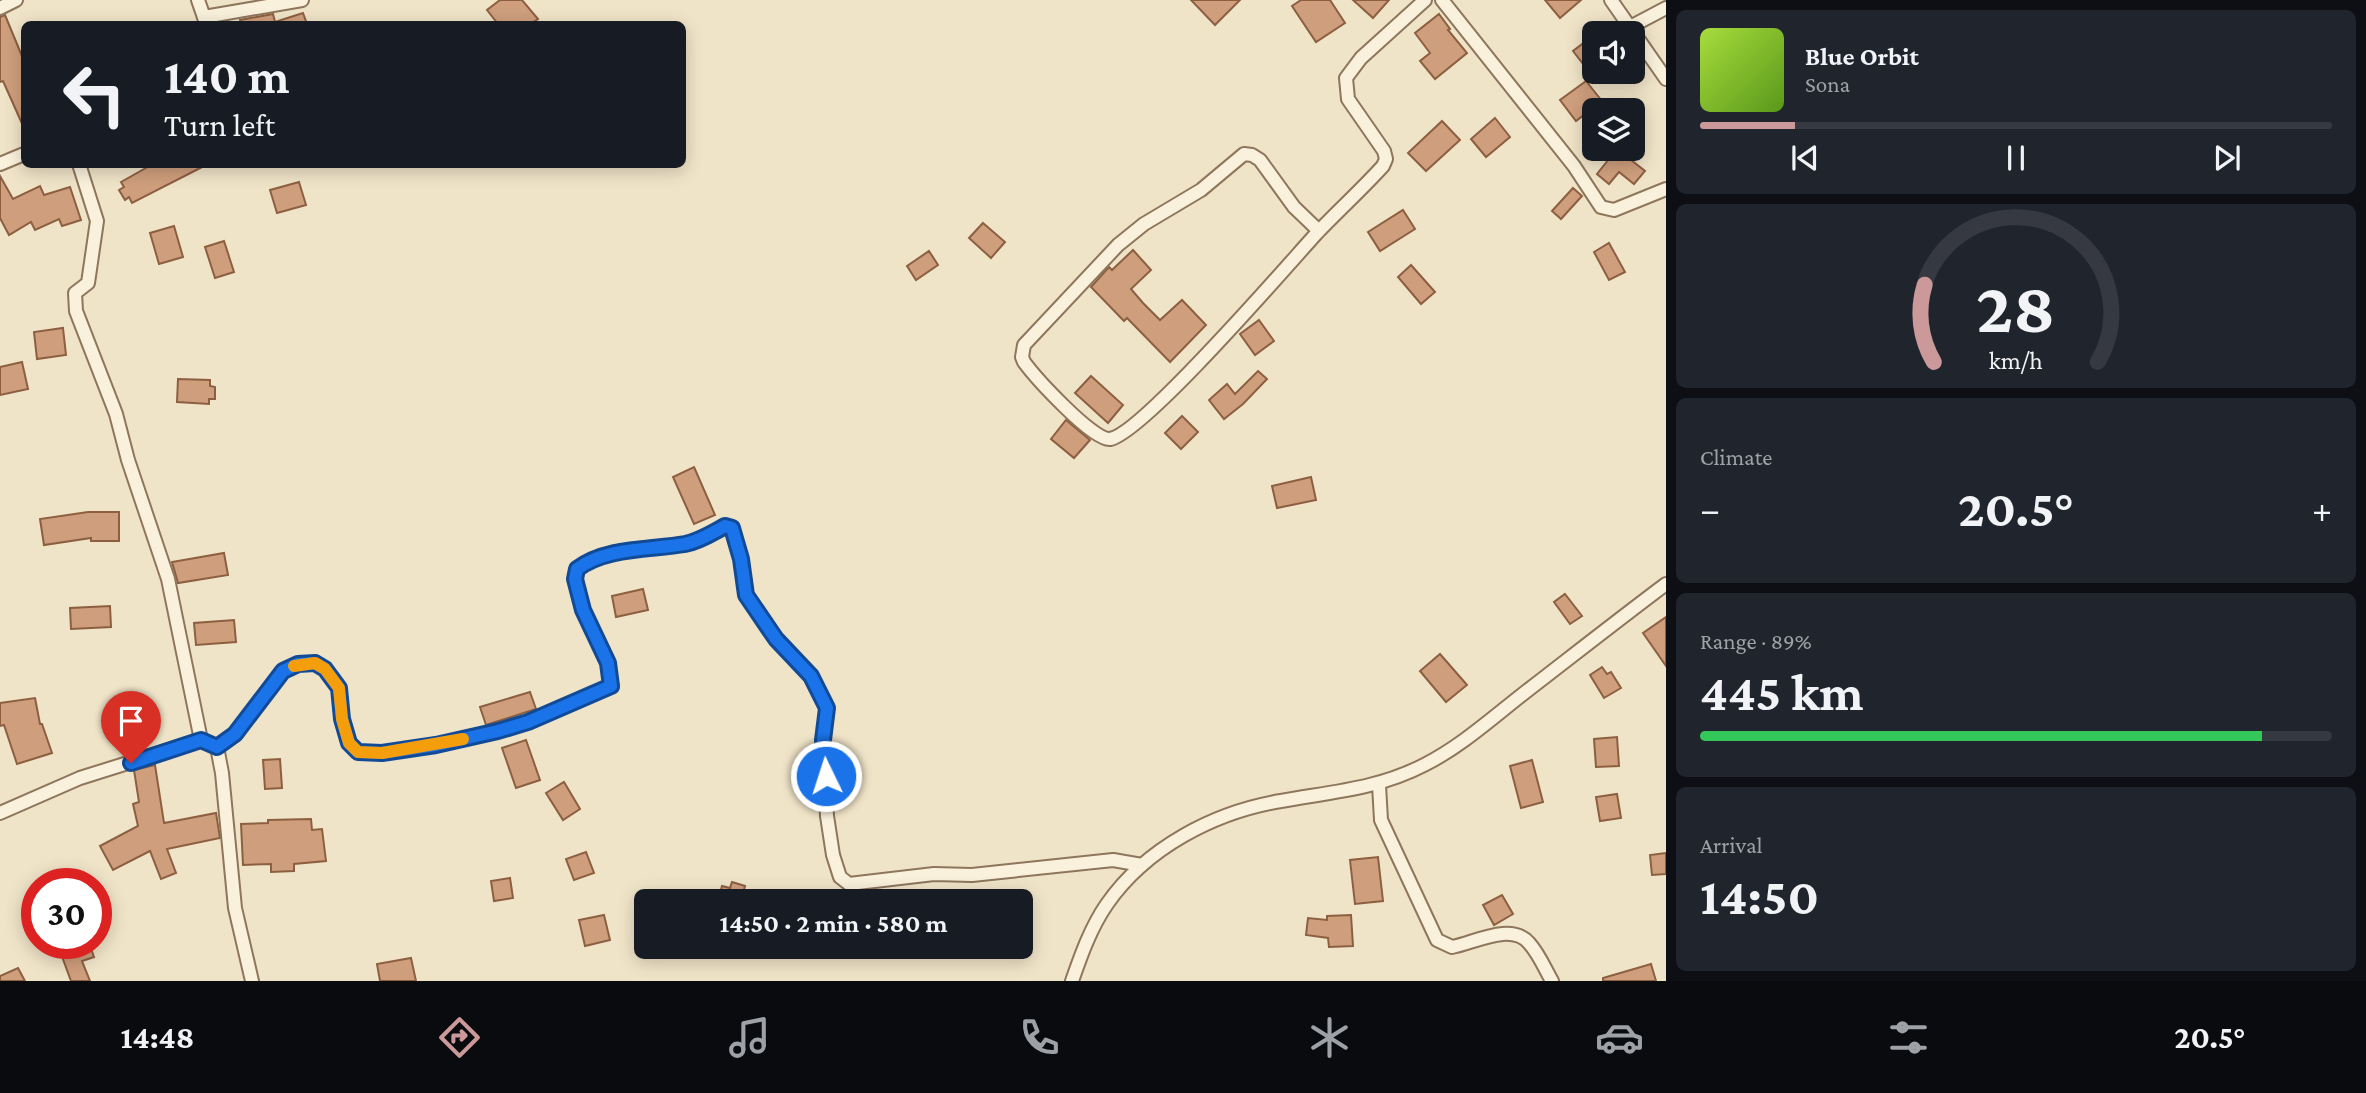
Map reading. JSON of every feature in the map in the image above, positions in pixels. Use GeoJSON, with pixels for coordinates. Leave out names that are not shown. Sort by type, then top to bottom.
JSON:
{"type":"FeatureCollection","features":[{"type":"Feature","properties":{"kind":"street"},"geometry":{"type":"LineString","coordinates":[[0,8],[16,0]]}},
{"type":"Feature","properties":{"kind":"street"},"geometry":{"type":"LineString","coordinates":[[198,0],[205,21],[302,0]]}},
{"type":"Feature","properties":{"kind":"street"},"geometry":{"type":"LineString","coordinates":[[1319,231],[1294,206],[1260,160],[1244,154],[1201,190],[1144,224],[1118,244],[1024,345],[1024,362],[1061,403],[1100,437],[1109,439],[1122,433],[1188,373],[1383,166],[1386,159],[1384,150],[1348,99],[1346,78],[1360,58],[1425,0]]}},
{"type":"Feature","properties":{"kind":"street"},"geometry":{"type":"LineString","coordinates":[[1442,0],[1574,166],[1601,207],[1614,210],[1666,189]]}},
{"type":"Feature","properties":{"kind":"street"},"geometry":{"type":"LineString","coordinates":[[1611,0],[1626,21]]}},
{"type":"Feature","properties":{"kind":"street"},"geometry":{"type":"LineString","coordinates":[[1641,21],[1666,8]]}},
{"type":"Feature","properties":{"kind":"street"},"geometry":{"type":"LineString","coordinates":[[1645,49],[1666,79]]}},
{"type":"Feature","properties":{"kind":"street"},"geometry":{"type":"LineString","coordinates":[[0,164],[21,155]]}},
{"type":"Feature","properties":{"kind":"street"},"geometry":{"type":"LineString","coordinates":[[80,168],[97,221],[88,283],[75,293],[76,311],[116,414],[128,460],[169,579],[201,740]]}},
{"type":"Feature","properties":{"kind":"street"},"geometry":{"type":"LineString","coordinates":[[217,747],[235,734],[283,671],[298,664],[315,663],[325,669],[339,688],[342,719],[349,743],[358,752],[382,753],[436,745],[498,731],[600,692],[611,686],[611,678],[608,663],[583,610],[575,579],[577,569],[607,555],[686,544],[703,539],[725,526],[732,528],[749,601],[776,639],[811,676],[827,708],[823,740],[827,816],[833,855],[840,877],[849,884],[934,874],[972,875],[1084,865],[1113,860],[1142,865]]}},
{"type":"Feature","properties":{"kind":"street"},"geometry":{"type":"LineString","coordinates":[[1072,981],[1081,954],[1107,904],[1150,857],[1226,815],[1276,802],[1379,785],[1426,764],[1466,738],[1666,584]]}},
{"type":"Feature","properties":{"kind":"street"},"geometry":{"type":"LineString","coordinates":[[0,813],[80,778],[201,740],[217,747]]}},
{"type":"Feature","properties":{"kind":"street"},"geometry":{"type":"LineString","coordinates":[[217,747],[235,908],[252,981]]}},
{"type":"Feature","properties":{"kind":"street"},"geometry":{"type":"LineString","coordinates":[[1379,785],[1381,820],[1437,940],[1452,947],[1503,934],[1521,935],[1530,944],[1552,981]]}},
{"type":"Feature","properties":{"kind":"building"},"geometry":{"type":"Polygon","coordinates":[[[500,0],[522,0],[538,19],[496,21],[487,10],[500,0]]]}},
{"type":"Feature","properties":{"kind":"building"},"geometry":{"type":"Polygon","coordinates":[[[1191,0],[1240,0],[1215,25],[1191,0]]]}},
{"type":"Feature","properties":{"kind":"building"},"geometry":{"type":"Polygon","coordinates":[[[1301,0],[1330,0],[1345,23],[1316,42],[1292,6],[1301,0]]]}},
{"type":"Feature","properties":{"kind":"building"},"geometry":{"type":"Polygon","coordinates":[[[1353,0],[1389,0],[1373,18],[1353,0]]]}},
{"type":"Feature","properties":{"kind":"building"},"geometry":{"type":"Polygon","coordinates":[[[1545,0],[1581,0],[1560,18],[1545,0]]]}},
{"type":"Feature","properties":{"kind":"building"},"geometry":{"type":"Polygon","coordinates":[[[303,13],[306,21],[278,21],[303,13]]]}},
{"type":"Feature","properties":{"kind":"building"},"geometry":{"type":"Polygon","coordinates":[[[273,14],[275,21],[240,20],[273,14]]]}},
{"type":"Feature","properties":{"kind":"building"},"geometry":{"type":"Polygon","coordinates":[[[1439,14],[1467,53],[1435,79],[1420,61],[1430,53],[1415,33],[1439,14]]]}},
{"type":"Feature","properties":{"kind":"building"},"geometry":{"type":"Polygon","coordinates":[[[5,15],[21,54],[21,121],[3,81],[0,82],[0,17],[5,15]]]}},
{"type":"Feature","properties":{"kind":"building"},"geometry":{"type":"Polygon","coordinates":[[[1582,44],[1582,63],[1573,51],[1582,44]]]}},
{"type":"Feature","properties":{"kind":"building"},"geometry":{"type":"Polygon","coordinates":[[[1582,84],[1588,84],[1600,98],[1582,98],[1582,116],[1576,121],[1560,100],[1582,84]]]}},
{"type":"Feature","properties":{"kind":"building"},"geometry":{"type":"Polygon","coordinates":[[[1495,118],[1510,137],[1486,157],[1471,139],[1495,118]]]}},
{"type":"Feature","properties":{"kind":"building"},"geometry":{"type":"Polygon","coordinates":[[[1442,121],[1460,140],[1426,171],[1408,153],[1442,121]]]}},
{"type":"Feature","properties":{"kind":"building"},"geometry":{"type":"Polygon","coordinates":[[[1607,161],[1632,161],[1645,171],[1634,184],[1619,172],[1609,184],[1597,174],[1607,161]]]}},
{"type":"Feature","properties":{"kind":"building"},"geometry":{"type":"Polygon","coordinates":[[[146,168],[200,168],[132,203],[129,197],[125,200],[119,190],[124,187],[121,182],[146,168]]]}},
{"type":"Feature","properties":{"kind":"building"},"geometry":{"type":"Polygon","coordinates":[[[0,176],[13,199],[40,186],[44,195],[70,187],[81,220],[62,226],[59,219],[35,230],[31,222],[9,235],[0,218],[0,176]]]}},
{"type":"Feature","properties":{"kind":"building"},"geometry":{"type":"Polygon","coordinates":[[[299,182],[306,205],[277,213],[270,190],[299,182]]]}},
{"type":"Feature","properties":{"kind":"building"},"geometry":{"type":"Polygon","coordinates":[[[1573,188],[1582,196],[1561,219],[1552,211],[1573,188]]]}},
{"type":"Feature","properties":{"kind":"building"},"geometry":{"type":"Polygon","coordinates":[[[1403,210],[1415,229],[1380,251],[1368,232],[1403,210]]]}},
{"type":"Feature","properties":{"kind":"building"},"geometry":{"type":"Polygon","coordinates":[[[983,223],[1005,242],[991,258],[969,238],[983,223]]]}},
{"type":"Feature","properties":{"kind":"building"},"geometry":{"type":"Polygon","coordinates":[[[174,226],[183,257],[159,264],[150,233],[174,226]]]}},
{"type":"Feature","properties":{"kind":"building"},"geometry":{"type":"Polygon","coordinates":[[[224,241],[234,272],[215,278],[205,247],[224,241]]]}},
{"type":"Feature","properties":{"kind":"building"},"geometry":{"type":"Polygon","coordinates":[[[1609,243],[1625,272],[1609,280],[1594,252],[1609,243]]]}},
{"type":"Feature","properties":{"kind":"building"},"geometry":{"type":"Polygon","coordinates":[[[1133,250],[1151,270],[1131,289],[1143,303],[1160,320],[1182,300],[1206,325],[1170,362],[1127,318],[1124,321],[1091,287],[1109,267],[1112,270],[1133,250]]]}},
{"type":"Feature","properties":{"kind":"building"},"geometry":{"type":"Polygon","coordinates":[[[929,251],[938,265],[916,280],[907,266],[929,251]]]}},
{"type":"Feature","properties":{"kind":"building"},"geometry":{"type":"Polygon","coordinates":[[[1411,265],[1435,292],[1421,304],[1398,277],[1411,265]]]}},
{"type":"Feature","properties":{"kind":"building"},"geometry":{"type":"Polygon","coordinates":[[[1259,320],[1274,341],[1255,355],[1240,334],[1259,320]]]}},
{"type":"Feature","properties":{"kind":"building"},"geometry":{"type":"Polygon","coordinates":[[[63,328],[66,355],[37,359],[34,332],[63,328]]]}},
{"type":"Feature","properties":{"kind":"building"},"geometry":{"type":"Polygon","coordinates":[[[22,362],[28,389],[0,395],[0,367],[22,362]]]}},
{"type":"Feature","properties":{"kind":"building"},"geometry":{"type":"Polygon","coordinates":[[[1258,371],[1267,379],[1224,419],[1209,400],[1227,384],[1235,394],[1258,371]]]}},
{"type":"Feature","properties":{"kind":"building"},"geometry":{"type":"Polygon","coordinates":[[[1091,376],[1123,405],[1108,423],[1075,393],[1091,376]]]}},
{"type":"Feature","properties":{"kind":"building"},"geometry":{"type":"Polygon","coordinates":[[[178,379],[210,380],[210,386],[215,387],[215,399],[209,399],[209,404],[177,402],[178,379]]]}},
{"type":"Feature","properties":{"kind":"building"},"geometry":{"type":"Polygon","coordinates":[[[1182,416],[1198,432],[1181,449],[1165,433],[1182,416]]]}},
{"type":"Feature","properties":{"kind":"building"},"geometry":{"type":"Polygon","coordinates":[[[1066,420],[1090,440],[1074,458],[1051,439],[1066,420]]]}},
{"type":"Feature","properties":{"kind":"building"},"geometry":{"type":"Polygon","coordinates":[[[694,467],[715,515],[694,524],[673,477],[694,467]]]}},
{"type":"Feature","properties":{"kind":"building"},"geometry":{"type":"Polygon","coordinates":[[[1311,477],[1316,500],[1277,508],[1272,486],[1311,477]]]}},
{"type":"Feature","properties":{"kind":"building"},"geometry":{"type":"Polygon","coordinates":[[[88,512],[119,512],[119,541],[91,541],[91,538],[44,545],[40,519],[88,512]]]}},
{"type":"Feature","properties":{"kind":"building"},"geometry":{"type":"Polygon","coordinates":[[[224,553],[228,575],[178,583],[172,562],[224,553]]]}},
{"type":"Feature","properties":{"kind":"building"},"geometry":{"type":"Polygon","coordinates":[[[643,589],[648,610],[616,617],[612,596],[643,589]]]}},
{"type":"Feature","properties":{"kind":"building"},"geometry":{"type":"Polygon","coordinates":[[[1565,594],[1582,616],[1570,624],[1554,602],[1565,594]]]}},
{"type":"Feature","properties":{"kind":"building"},"geometry":{"type":"Polygon","coordinates":[[[110,606],[111,627],[71,629],[70,608],[110,606]]]}},
{"type":"Feature","properties":{"kind":"building"},"geometry":{"type":"Polygon","coordinates":[[[1666,617],[1666,666],[1643,633],[1666,617]]]}},
{"type":"Feature","properties":{"kind":"building"},"geometry":{"type":"Polygon","coordinates":[[[234,620],[236,642],[196,645],[194,623],[234,620]]]}},
{"type":"Feature","properties":{"kind":"building"},"geometry":{"type":"Polygon","coordinates":[[[1440,654],[1467,685],[1446,702],[1420,671],[1440,654]]]}},
{"type":"Feature","properties":{"kind":"building"},"geometry":{"type":"Polygon","coordinates":[[[1602,667],[1607,674],[1611,672],[1621,688],[1604,698],[1590,675],[1602,667]]]}},
{"type":"Feature","properties":{"kind":"building"},"geometry":{"type":"Polygon","coordinates":[[[530,692],[536,709],[486,725],[480,707],[530,692]]]}},
{"type":"Feature","properties":{"kind":"building"},"geometry":{"type":"Polygon","coordinates":[[[35,698],[40,724],[52,753],[17,764],[4,725],[0,726],[0,703],[35,698]]]}},
{"type":"Feature","properties":{"kind":"building"},"geometry":{"type":"Polygon","coordinates":[[[1617,737],[1619,766],[1596,767],[1594,739],[1617,737]]]}},
{"type":"Feature","properties":{"kind":"building"},"geometry":{"type":"Polygon","coordinates":[[[526,740],[540,780],[516,788],[502,748],[526,740]]]}},
{"type":"Feature","properties":{"kind":"building"},"geometry":{"type":"Polygon","coordinates":[[[280,759],[282,788],[265,789],[263,760],[280,759]]]}},
{"type":"Feature","properties":{"kind":"building"},"geometry":{"type":"Polygon","coordinates":[[[1532,760],[1543,802],[1521,808],[1510,766],[1532,760]]]}},
{"type":"Feature","properties":{"kind":"building"},"geometry":{"type":"Polygon","coordinates":[[[155,765],[164,823],[216,813],[220,838],[167,849],[176,873],[161,879],[150,851],[113,870],[100,846],[138,826],[133,804],[139,802],[134,770],[155,765]]]}},
{"type":"Feature","properties":{"kind":"building"},"geometry":{"type":"Polygon","coordinates":[[[564,782],[580,809],[563,820],[546,793],[564,782]]]}},
{"type":"Feature","properties":{"kind":"building"},"geometry":{"type":"Polygon","coordinates":[[[1617,794],[1621,818],[1600,821],[1596,797],[1617,794]]]}},
{"type":"Feature","properties":{"kind":"building"},"geometry":{"type":"Polygon","coordinates":[[[311,819],[312,830],[322,829],[326,861],[294,864],[294,871],[271,872],[271,864],[243,865],[241,824],[311,819]]]}},
{"type":"Feature","properties":{"kind":"building"},"geometry":{"type":"Polygon","coordinates":[[[586,852],[594,873],[574,880],[566,859],[586,852]]]}},
{"type":"Feature","properties":{"kind":"building"},"geometry":{"type":"Polygon","coordinates":[[[1666,853],[1666,874],[1652,875],[1650,855],[1666,853]]]}},
{"type":"Feature","properties":{"kind":"building"},"geometry":{"type":"Polygon","coordinates":[[[1378,857],[1383,901],[1355,904],[1350,860],[1378,857]]]}},
{"type":"Feature","properties":{"kind":"building"},"geometry":{"type":"Polygon","coordinates":[[[510,878],[513,898],[494,901],[491,881],[510,878]]]}},
{"type":"Feature","properties":{"kind":"building"},"geometry":{"type":"Polygon","coordinates":[[[732,882],[745,886],[744,889],[721,889],[722,886],[730,888],[732,882]]]}},
{"type":"Feature","properties":{"kind":"building"},"geometry":{"type":"Polygon","coordinates":[[[1502,895],[1513,914],[1494,925],[1483,905],[1502,895]]]}},
{"type":"Feature","properties":{"kind":"building"},"geometry":{"type":"Polygon","coordinates":[[[604,915],[610,940],[585,946],[579,920],[604,915]]]}},
{"type":"Feature","properties":{"kind":"building"},"geometry":{"type":"Polygon","coordinates":[[[1351,915],[1353,946],[1329,947],[1328,938],[1306,935],[1308,918],[1327,920],[1327,916],[1351,915]]]}},
{"type":"Feature","properties":{"kind":"building"},"geometry":{"type":"Polygon","coordinates":[[[411,958],[416,981],[380,981],[377,964],[411,958]]]}},
{"type":"Feature","properties":{"kind":"building"},"geometry":{"type":"Polygon","coordinates":[[[63,959],[88,959],[82,961],[90,981],[71,981],[63,959]]]}},
{"type":"Feature","properties":{"kind":"building"},"geometry":{"type":"Polygon","coordinates":[[[1651,964],[1656,981],[1603,981],[1603,978],[1651,964]]]}},
{"type":"Feature","properties":{"kind":"building"},"geometry":{"type":"Polygon","coordinates":[[[18,968],[25,981],[0,981],[0,976],[18,968]]]}},
{"type":"Feature","properties":{"kind":"slow traffic"},"geometry":{"type":"LineString","coordinates":[[294,666],[315,663],[325,669],[339,688],[342,719],[349,743],[358,752],[382,753],[463,739]]}},
{"type":"Feature","properties":{"kind":"route"},"geometry":{"type":"LineString","coordinates":[[131,763],[201,740],[217,747],[235,734],[283,671],[298,664],[315,663],[325,669],[339,688],[342,719],[349,743],[358,752],[382,753],[436,745],[528,722],[611,686],[608,663],[583,610],[575,579],[577,569],[593,559],[607,555],[686,544],[703,539],[725,526],[732,528],[741,559],[746,595],[776,639],[811,676],[827,708],[823,740],[826,776]]}}]}
